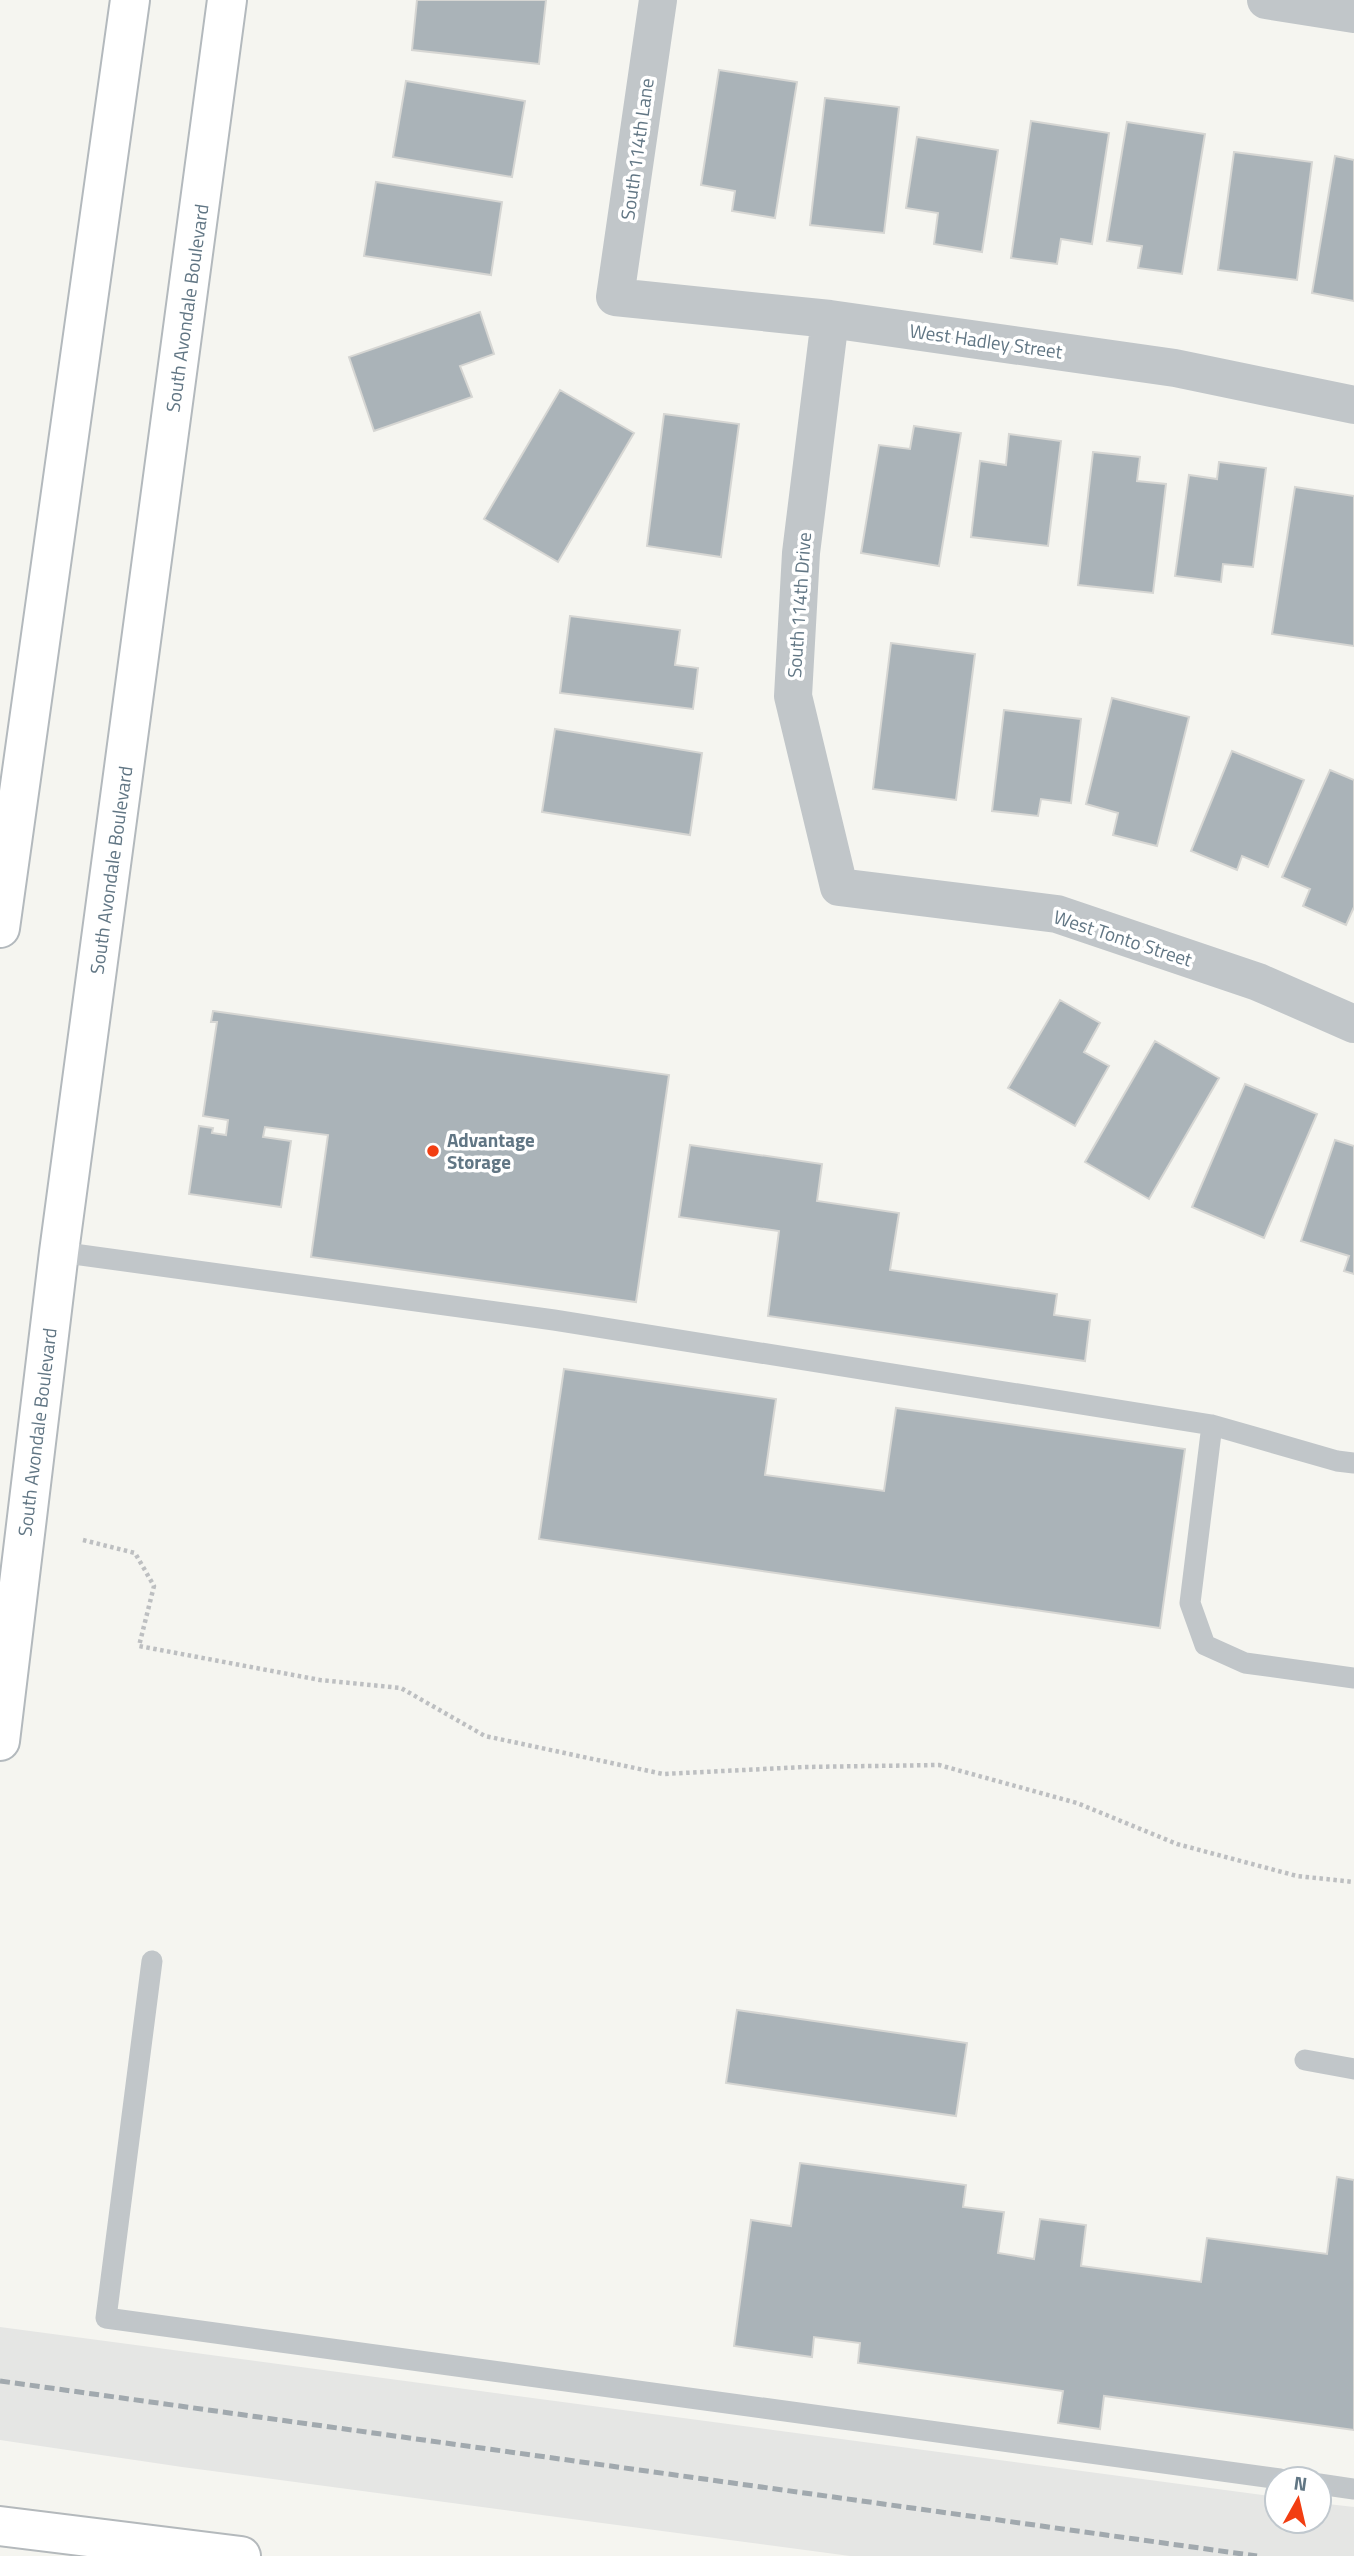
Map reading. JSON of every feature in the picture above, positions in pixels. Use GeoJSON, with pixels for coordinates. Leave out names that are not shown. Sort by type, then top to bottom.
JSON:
{"type":"FeatureCollection","features":[{"type":"Feature","properties":{"kind":"main road"},"geometry":{"type":"LineString","coordinates":[[0,928],[130,0]]}},
{"type":"Feature","properties":{"kind":"main road","name":"South Avondale Boulevard"},"geometry":{"type":"LineString","coordinates":[[0,1741],[59,1252],[191,285],[227,0]]}},
{"type":"Feature","properties":{"kind":"main road"},"geometry":{"type":"LineString","coordinates":[[0,2526],[241,2556]]}},
{"type":"Feature","properties":{"kind":"street","name":"South 114th Lane"},"geometry":{"type":"LineString","coordinates":[[615,298],[658,0]]}},
{"type":"Feature","properties":{"kind":"street"},"geometry":{"type":"LineString","coordinates":[[1266,0],[1354,14]]}},
{"type":"Feature","properties":{"kind":"street","name":"West Hadley Street"},"geometry":{"type":"LineString","coordinates":[[615,298],[830,319],[1175,368],[1354,405]]}},
{"type":"Feature","properties":{"kind":"street","name":"South 114th Drive"},"geometry":{"type":"LineString","coordinates":[[830,319],[801,553],[793,696],[839,887]]}},
{"type":"Feature","properties":{"kind":"street","name":"West Tonto Street"},"geometry":{"type":"LineString","coordinates":[[839,887],[1058,914],[1258,982],[1354,1024]]}},
{"type":"Feature","properties":{"kind":"lane"},"geometry":{"type":"LineString","coordinates":[[59,1252],[554,1320],[1212,1425],[1354,1464]]}},
{"type":"Feature","properties":{"kind":"lane"},"geometry":{"type":"LineString","coordinates":[[1212,1425],[1190,1603],[1205,1645],[1245,1664],[1354,1678]]}},
{"type":"Feature","properties":{"kind":"lane"},"geometry":{"type":"LineString","coordinates":[[152,1961],[106,2318],[1263,2477]]}},
{"type":"Feature","properties":{"kind":"lane"},"geometry":{"type":"LineString","coordinates":[[1305,2060],[1354,2069]]}},
{"type":"Feature","properties":{"kind":"lane"},"geometry":{"type":"LineString","coordinates":[[1333,2486],[1354,2489]]}},
{"type":"Feature","properties":{"kind":"path"},"geometry":{"type":"LineString","coordinates":[[83,1540],[135,1553],[154,1586],[139,1646],[320,1680],[401,1688],[485,1735],[663,1774],[804,1767],[939,1765],[1077,1803],[1177,1844],[1297,1876],[1354,1882]]}},
{"type":"Feature","properties":{"kind":"shaded area"},"geometry":{"type":"Polygon","coordinates":[[[0,2327],[1263,2495],[1263,2535],[1333,2535],[1333,2505],[1354,2507],[1354,2556],[850,2556],[182,2467],[0,2440],[0,2327]]]}},
{"type":"Feature","properties":{"kind":"building"},"geometry":{"type":"Polygon","coordinates":[[[417,0],[546,0],[539,64],[412,50],[417,0]]]}},
{"type":"Feature","properties":{"kind":"building"},"geometry":{"type":"Polygon","coordinates":[[[719,70],[797,82],[775,218],[732,211],[735,191],[701,185],[719,70]]]}},
{"type":"Feature","properties":{"kind":"building"},"geometry":{"type":"Polygon","coordinates":[[[406,81],[525,101],[512,177],[393,157],[406,81]]]}},
{"type":"Feature","properties":{"kind":"building"},"geometry":{"type":"Polygon","coordinates":[[[825,98],[899,107],[884,233],[810,225],[825,98]]]}},
{"type":"Feature","properties":{"kind":"building"},"geometry":{"type":"Polygon","coordinates":[[[1031,121],[1109,133],[1092,244],[1061,239],[1057,264],[1011,258],[1031,121]]]}},
{"type":"Feature","properties":{"kind":"building"},"geometry":{"type":"Polygon","coordinates":[[[1127,122],[1205,134],[1182,274],[1138,268],[1142,246],[1107,241],[1127,122]]]}},
{"type":"Feature","properties":{"kind":"building"},"geometry":{"type":"Polygon","coordinates":[[[917,137],[998,150],[982,252],[934,244],[938,213],[906,208],[917,137]]]}},
{"type":"Feature","properties":{"kind":"building"},"geometry":{"type":"Polygon","coordinates":[[[1234,152],[1312,162],[1297,280],[1218,270],[1234,152]]]}},
{"type":"Feature","properties":{"kind":"building"},"geometry":{"type":"Polygon","coordinates":[[[1335,156],[1354,160],[1354,301],[1312,293],[1335,156]]]}},
{"type":"Feature","properties":{"kind":"building"},"geometry":{"type":"Polygon","coordinates":[[[376,182],[502,202],[491,275],[364,256],[376,182]]]}},
{"type":"Feature","properties":{"kind":"building"},"geometry":{"type":"Polygon","coordinates":[[[480,312],[494,354],[460,366],[472,397],[374,431],[349,357],[480,312]]]}},
{"type":"Feature","properties":{"kind":"building"},"geometry":{"type":"Polygon","coordinates":[[[560,390],[634,433],[558,562],[484,519],[560,390]]]}},
{"type":"Feature","properties":{"kind":"building"},"geometry":{"type":"Polygon","coordinates":[[[664,414],[739,424],[721,557],[647,546],[664,414]]]}},
{"type":"Feature","properties":{"kind":"building"},"geometry":{"type":"Polygon","coordinates":[[[914,426],[961,433],[939,566],[861,553],[879,445],[910,449],[914,426]]]}},
{"type":"Feature","properties":{"kind":"building"},"geometry":{"type":"Polygon","coordinates":[[[1009,434],[1061,441],[1048,546],[971,537],[980,461],[1006,465],[1009,434]]]}},
{"type":"Feature","properties":{"kind":"building"},"geometry":{"type":"Polygon","coordinates":[[[1093,452],[1140,457],[1137,481],[1166,484],[1153,593],[1078,585],[1093,452]]]}},
{"type":"Feature","properties":{"kind":"building"},"geometry":{"type":"Polygon","coordinates":[[[1219,462],[1266,468],[1253,567],[1223,564],[1221,582],[1175,576],[1189,475],[1217,479],[1219,462]]]}},
{"type":"Feature","properties":{"kind":"building"},"geometry":{"type":"Polygon","coordinates":[[[1295,487],[1354,496],[1354,646],[1272,634],[1295,487]]]}},
{"type":"Feature","properties":{"kind":"building"},"geometry":{"type":"Polygon","coordinates":[[[570,616],[680,630],[675,665],[698,668],[693,709],[560,693],[570,616]]]}},
{"type":"Feature","properties":{"kind":"building"},"geometry":{"type":"Polygon","coordinates":[[[891,643],[975,654],[956,800],[873,789],[891,643]]]}},
{"type":"Feature","properties":{"kind":"building"},"geometry":{"type":"Polygon","coordinates":[[[1112,698],[1189,717],[1157,846],[1113,835],[1118,813],[1086,804],[1112,698]]]}},
{"type":"Feature","properties":{"kind":"building"},"geometry":{"type":"Polygon","coordinates":[[[1004,710],[1081,719],[1071,803],[1041,799],[1038,816],[992,811],[1004,710]]]}},
{"type":"Feature","properties":{"kind":"building"},"geometry":{"type":"Polygon","coordinates":[[[555,729],[702,753],[690,835],[542,812],[555,729]]]}},
{"type":"Feature","properties":{"kind":"building"},"geometry":{"type":"Polygon","coordinates":[[[1232,751],[1304,780],[1268,867],[1242,856],[1237,870],[1191,851],[1232,751]]]}},
{"type":"Feature","properties":{"kind":"building"},"geometry":{"type":"Polygon","coordinates":[[[1330,770],[1354,780],[1354,907],[1346,925],[1303,906],[1310,889],[1282,877],[1330,770]]]}},
{"type":"Feature","properties":{"kind":"building"},"geometry":{"type":"Polygon","coordinates":[[[1060,1000],[1100,1023],[1084,1052],[1109,1066],[1075,1126],[1008,1088],[1060,1000]]]}},
{"type":"Feature","properties":{"kind":"building"},"geometry":{"type":"Polygon","coordinates":[[[213,1011],[669,1075],[636,1302],[311,1257],[328,1135],[265,1127],[263,1137],[291,1141],[281,1207],[189,1194],[199,1126],[213,1128],[212,1133],[226,1135],[228,1120],[203,1116],[217,1022],[211,1022],[213,1011]]]}},
{"type":"Feature","properties":{"kind":"building"},"geometry":{"type":"Polygon","coordinates":[[[1155,1041],[1219,1078],[1149,1199],[1085,1162],[1155,1041]]]}},
{"type":"Feature","properties":{"kind":"building"},"geometry":{"type":"Polygon","coordinates":[[[1245,1084],[1317,1114],[1264,1238],[1192,1207],[1245,1084]]]}},
{"type":"Feature","properties":{"kind":"building"},"geometry":{"type":"Polygon","coordinates":[[[1335,1140],[1354,1146],[1354,1274],[1344,1271],[1349,1256],[1301,1241],[1335,1140]]]}},
{"type":"Feature","properties":{"kind":"building"},"geometry":{"type":"Polygon","coordinates":[[[690,1145],[822,1164],[817,1201],[899,1213],[890,1270],[1057,1294],[1054,1315],[1090,1320],[1085,1361],[768,1316],[779,1231],[679,1217],[690,1145]]]}},
{"type":"Feature","properties":{"kind":"building"},"geometry":{"type":"Polygon","coordinates":[[[564,1369],[776,1399],[765,1475],[884,1491],[896,1408],[1185,1449],[1160,1628],[539,1539],[564,1369]]]}},
{"type":"Feature","properties":{"kind":"building"},"geometry":{"type":"Polygon","coordinates":[[[737,2010],[967,2043],[956,2116],[726,2083],[737,2010]]]}},
{"type":"Feature","properties":{"kind":"building"},"geometry":{"type":"Polygon","coordinates":[[[800,2163],[966,2185],[963,2207],[1004,2212],[998,2253],[1034,2259],[1040,2219],[1086,2225],[1081,2266],[1201,2282],[1207,2238],[1327,2254],[1337,2177],[1354,2180],[1354,2430],[1104,2396],[1100,2429],[1058,2423],[1063,2391],[858,2363],[860,2343],[814,2337],[812,2357],[734,2346],[751,2220],[791,2226],[800,2163]]]}},
{"type":"Feature","properties":{"kind":"railway"},"geometry":{"type":"LineString","coordinates":[[0,2381],[1257,2556]]}},
{"type":"Feature","properties":{"kind":"place","name":"Advantage Storage"},"geometry":{"type":"Point","coordinates":[433,1151]}}]}
